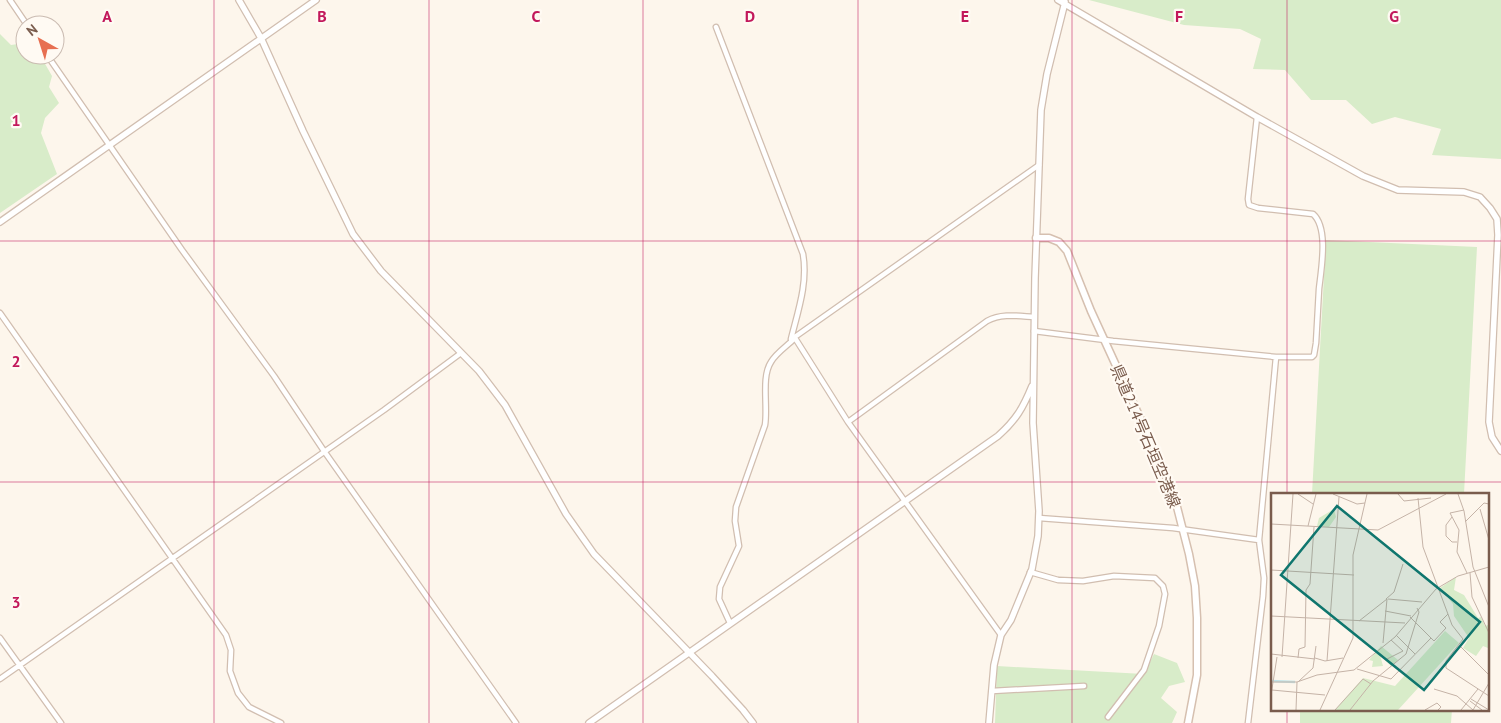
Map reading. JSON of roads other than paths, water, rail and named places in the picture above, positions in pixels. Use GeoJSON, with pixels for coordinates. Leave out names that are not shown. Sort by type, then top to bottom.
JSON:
{"type":"FeatureCollection","features":[{"type":"Feature","properties":{"kind":"main road","name":"県道214号石垣空港線"},"geometry":{"type":"LineString","coordinates":[[1036,238],[1049,238],[1059,242],[1067,251],[1104,340],[1163,468],[1184,530],[1195,586],[1197,618],[1197,675],[1188,723]]}},
{"type":"Feature","properties":{"kind":"street"},"geometry":{"type":"LineString","coordinates":[[10,0],[20,15]]}},
{"type":"Feature","properties":{"kind":"street"},"geometry":{"type":"LineString","coordinates":[[239,0],[261,38],[303,131],[354,234],[381,271],[479,371],[505,404],[566,514],[609,570],[689,652],[753,723]]}},
{"type":"Feature","properties":{"kind":"street"},"geometry":{"type":"LineString","coordinates":[[0,222],[316,0]]}},
{"type":"Feature","properties":{"kind":"street"},"geometry":{"type":"LineString","coordinates":[[1058,0],[1065,2],[1257,117],[1362,176],[1398,190],[1464,192],[1480,197],[1497,219],[1500,255],[1489,422],[1492,437],[1501,451]]}},
{"type":"Feature","properties":{"kind":"street"},"geometry":{"type":"LineString","coordinates":[[989,723],[994,665],[1001,635],[1011,620],[1030,572],[1038,536],[1033,382],[1039,164],[1042,110],[1047,74],[1065,2]]}},
{"type":"Feature","properties":{"kind":"street"},"geometry":{"type":"LineString","coordinates":[[716,28],[803,254],[805,267],[804,284],[793,339],[848,422],[1001,635]]}},
{"type":"Feature","properties":{"kind":"street"},"geometry":{"type":"LineString","coordinates":[[54,65],[182,250],[274,376],[324,451],[516,723]]}},
{"type":"Feature","properties":{"kind":"street"},"geometry":{"type":"LineString","coordinates":[[1034,331],[1276,357],[1309,358],[1314,355],[1322,263],[1322,241],[1318,220],[1313,214],[1258,208],[1250,205],[1248,199],[1257,117]]}},
{"type":"Feature","properties":{"kind":"street"},"geometry":{"type":"LineString","coordinates":[[730,623],[720,599],[720,587],[739,546],[735,521],[736,508],[765,425],[767,373],[771,361],[793,339],[1039,164]]}},
{"type":"Feature","properties":{"kind":"street"},"geometry":{"type":"LineString","coordinates":[[0,313],[226,635],[231,650],[230,671],[238,693],[249,707],[281,723]]}},
{"type":"Feature","properties":{"kind":"street"},"geometry":{"type":"LineString","coordinates":[[848,422],[987,321],[995,317],[1004,316],[1034,317]]}},
{"type":"Feature","properties":{"kind":"street"},"geometry":{"type":"LineString","coordinates":[[0,679],[384,410],[461,353]]}},
{"type":"Feature","properties":{"kind":"street"},"geometry":{"type":"LineString","coordinates":[[1248,723],[1264,596],[1264,578],[1259,540],[1276,357]]}},
{"type":"Feature","properties":{"kind":"street"},"geometry":{"type":"LineString","coordinates":[[589,723],[998,436],[1009,426],[1024,406],[1033,382]]}},
{"type":"Feature","properties":{"kind":"street"},"geometry":{"type":"LineString","coordinates":[[1038,518],[1184,530],[1259,540]]}},
{"type":"Feature","properties":{"kind":"street"},"geometry":{"type":"LineString","coordinates":[[1030,572],[1058,580],[1083,581],[1114,576],[1156,578],[1163,586],[1165,594],[1160,626],[1144,670],[1108,717]]}},
{"type":"Feature","properties":{"kind":"street"},"geometry":{"type":"LineString","coordinates":[[0,638],[61,723]]}},
{"type":"Feature","properties":{"kind":"street"},"geometry":{"type":"LineString","coordinates":[[992,691],[1084,686]]}}]}
